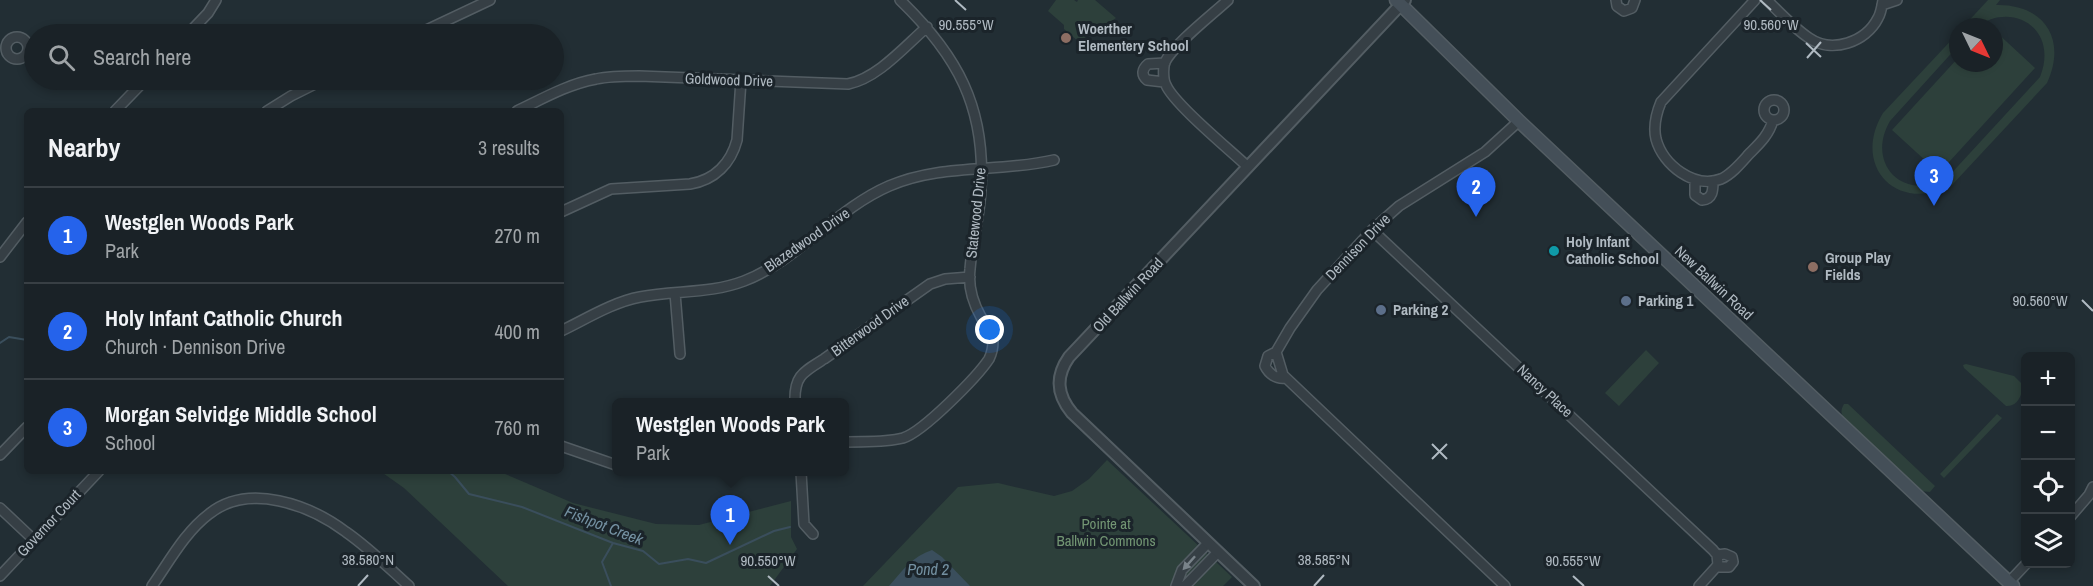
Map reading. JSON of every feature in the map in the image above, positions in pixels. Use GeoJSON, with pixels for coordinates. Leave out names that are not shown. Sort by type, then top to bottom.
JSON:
{"type":"FeatureCollection","features":[{"type":"Feature","properties":{"kind":"main road","name":"New Ballwin Road"},"geometry":{"type":"LineString","coordinates":[[1401,2],[1519,120],[2011,584]]}},
{"type":"Feature","properties":{"kind":"street"},"geometry":{"type":"LineString","coordinates":[[197,24],[216,0]]}},
{"type":"Feature","properties":{"kind":"street"},"geometry":{"type":"LineString","coordinates":[[438,24],[490,0]]}},
{"type":"Feature","properties":{"kind":"street","name":"Statewood Drive"},"geometry":{"type":"LineString","coordinates":[[849,442],[904,438],[915,432],[934,418],[985,364],[993,351],[992,338],[973,299],[970,277],[982,168],[970,99],[950,58],[927,27],[900,0]]}},
{"type":"Feature","properties":{"kind":"street"},"geometry":{"type":"LineString","coordinates":[[1228,0],[1185,39],[1165,63],[1164,82],[1178,102],[1248,166]]}},
{"type":"Feature","properties":{"kind":"street"},"geometry":{"type":"LineString","coordinates":[[1616,0],[1617,6],[1624,11],[1632,8],[1635,0]]}},
{"type":"Feature","properties":{"kind":"street"},"geometry":{"type":"LineString","coordinates":[[1755,0],[1667,94],[1658,110],[1655,126],[1657,141],[1677,169],[1695,180],[1713,181],[1721,179],[1732,171],[1769,132],[1773,120]]}},
{"type":"Feature","properties":{"kind":"street"},"geometry":{"type":"LineString","coordinates":[[1767,0],[1811,40],[1824,45],[1837,46],[1862,37],[1879,17],[1883,3],[1897,0]]}},
{"type":"Feature","properties":{"kind":"street","name":"Old Ballwin Road"},"geometry":{"type":"LineString","coordinates":[[1254,586],[1072,413],[1062,398],[1059,377],[1069,357],[1401,2]]}},
{"type":"Feature","properties":{"kind":"street","name":"Goldwood Drive"},"geometry":{"type":"LineString","coordinates":[[564,89],[598,79],[639,76],[848,84],[876,72],[927,27]]}},
{"type":"Feature","properties":{"kind":"street"},"geometry":{"type":"LineString","coordinates":[[0,33],[8,41]]}},
{"type":"Feature","properties":{"kind":"street"},"geometry":{"type":"LineString","coordinates":[[1164,82],[1147,80],[1143,74],[1148,64],[1165,63]]}},
{"type":"Feature","properties":{"kind":"street"},"geometry":{"type":"LineString","coordinates":[[564,211],[611,189],[699,183],[713,176],[725,165],[735,148],[741,80]]}},
{"type":"Feature","properties":{"kind":"street"},"geometry":{"type":"LineString","coordinates":[[118,108],[135,90]]}},
{"type":"Feature","properties":{"kind":"street"},"geometry":{"type":"LineString","coordinates":[[272,108],[303,90]]}},
{"type":"Feature","properties":{"kind":"street","name":"Goldwood Drive"},"geometry":{"type":"LineString","coordinates":[[523,108],[560,90]]}},
{"type":"Feature","properties":{"kind":"street","name":"Dennison Drive"},"geometry":{"type":"LineString","coordinates":[[1286,378],[1277,378],[1272,375],[1265,366],[1268,356],[1276,352],[1317,290],[1372,230],[1399,206],[1485,152],[1519,120]]}},
{"type":"Feature","properties":{"kind":"street","name":"Blazedwood Drive"},"geometry":{"type":"LineString","coordinates":[[564,330],[628,300],[643,296],[716,289],[758,274],[859,203],[901,181],[936,172],[1017,167],[1054,160]]}},
{"type":"Feature","properties":{"kind":"street"},"geometry":{"type":"LineString","coordinates":[[1695,180],[1695,195],[1702,200],[1708,199],[1712,194],[1713,181]]}},
{"type":"Feature","properties":{"kind":"street"},"geometry":{"type":"LineString","coordinates":[[0,257],[24,226]]}},
{"type":"Feature","properties":{"kind":"street","name":"Nancy Place"},"geometry":{"type":"LineString","coordinates":[[1372,230],[1717,555],[1725,554],[1732,557],[1733,562],[1730,567],[1716,567],[1699,586]]}},
{"type":"Feature","properties":{"kind":"street","name":"Bitterwood Drive"},"geometry":{"type":"LineString","coordinates":[[795,398],[796,383],[806,370],[930,284],[945,279],[970,277]]}},
{"type":"Feature","properties":{"kind":"street"},"geometry":{"type":"LineString","coordinates":[[675,293],[680,354]]}},
{"type":"Feature","properties":{"kind":"street","name":"Dennison Drive"},"geometry":{"type":"LineString","coordinates":[[1276,352],[1280,370],[1286,378],[1505,586]]}},
{"type":"Feature","properties":{"kind":"street"},"geometry":{"type":"LineString","coordinates":[[0,455],[24,429]]}},
{"type":"Feature","properties":{"kind":"street"},"geometry":{"type":"LineString","coordinates":[[564,447],[612,464]]}},
{"type":"Feature","properties":{"kind":"street","name":"Governor Court"},"geometry":{"type":"LineString","coordinates":[[0,576],[96,474]]}},
{"type":"Feature","properties":{"kind":"street"},"geometry":{"type":"LineString","coordinates":[[801,476],[804,524],[813,534]]}},
{"type":"Feature","properties":{"kind":"street"},"geometry":{"type":"LineString","coordinates":[[2073,514],[2093,487]]}},
{"type":"Feature","properties":{"kind":"street"},"geometry":{"type":"LineString","coordinates":[[152,586],[201,520],[223,506],[251,498],[278,501],[324,518],[355,538],[409,586]]}},
{"type":"Feature","properties":{"kind":"street"},"geometry":{"type":"LineString","coordinates":[[0,508],[34,540]]}},
{"type":"Feature","properties":{"kind":"street"},"geometry":{"type":"LineString","coordinates":[[1176,586],[1182,570],[1208,543]]}},
{"type":"Feature","properties":{"kind":"street"},"geometry":{"type":"LineString","coordinates":[[1185,586],[1218,552]]}},
{"type":"Feature","properties":{"kind":"street"},"geometry":{"type":"LineString","coordinates":[[1716,567],[1718,565],[1717,555]]}},
{"type":"Feature","properties":{"kind":"street"},"geometry":{"type":"LineString","coordinates":[[2011,584],[2023,568]]}},
{"type":"Feature","properties":{"kind":"green space"},"geometry":{"type":"Polygon","coordinates":[[[1056,0],[1077,2],[1078,0],[1095,0],[1116,18],[1079,42],[1048,11],[1056,0]]]}},
{"type":"Feature","properties":{"kind":"green space"},"geometry":{"type":"Polygon","coordinates":[[[1988,0],[2000,0],[1996,5],[2013,6],[2039,18],[2053,39],[2053,67],[2047,83],[1952,185],[1932,192],[1914,193],[1898,189],[1885,180],[1876,167],[1873,151],[1875,132],[1883,113],[1949,43],[1949,56],[1890,121],[1884,137],[1882,152],[1886,165],[1893,175],[1903,182],[1916,186],[1931,184],[1947,178],[2040,77],[2044,60],[2043,46],[2038,33],[2029,24],[2005,17],[1971,18],[1988,0]]]}},
{"type":"Feature","properties":{"kind":"green space"},"geometry":{"type":"Polygon","coordinates":[[[2003,38],[2035,68],[1939,173],[1892,130],[1949,68],[1949,72],[2003,72],[2003,38]]]}},
{"type":"Feature","properties":{"kind":"green space"},"geometry":{"type":"Polygon","coordinates":[[[1646,350],[1659,363],[1619,406],[1605,393],[1646,350]]]}},
{"type":"Feature","properties":{"kind":"green space"},"geometry":{"type":"Polygon","coordinates":[[[1963,365],[2014,376],[2021,383],[2019,399],[2014,404],[2006,406],[1963,365]]]}},
{"type":"Feature","properties":{"kind":"green space"},"geometry":{"type":"Polygon","coordinates":[[[1844,404],[1848,404],[1935,486],[1930,492],[1921,491],[1845,421],[1842,412],[1844,404]]]}},
{"type":"Feature","properties":{"kind":"green space"},"geometry":{"type":"Polygon","coordinates":[[[1997,414],[2002,418],[1944,478],[1940,474],[1997,414]]]}},
{"type":"Feature","properties":{"kind":"green space","name":"Pointe at Ballwin Commons"},"geometry":{"type":"Polygon","coordinates":[[[1107,460],[1232,577],[1223,586],[863,586],[958,487],[998,483],[1054,496],[1072,491],[1089,479],[1107,460]]]}},
{"type":"Feature","properties":{"kind":"green space"},"geometry":{"type":"Polygon","coordinates":[[[384,474],[505,474],[573,503],[656,524],[699,525],[791,501],[791,537],[797,549],[770,586],[508,586],[404,488],[384,474]]]}},
{"type":"Feature","properties":{"kind":"water","name":"Pond 2"},"geometry":{"type":"Polygon","coordinates":[[[932,550],[970,586],[889,586],[913,560],[932,550]]]}},
{"type":"Feature","properties":{"kind":"waterway"},"geometry":{"type":"LineString","coordinates":[[0,343],[9,337],[24,340]]}},
{"type":"Feature","properties":{"kind":"waterway","name":"Fishpot Creek"},"geometry":{"type":"LineString","coordinates":[[452,474],[469,494],[522,507],[613,543],[643,551],[659,564],[688,559],[706,563],[774,531],[790,527]]}},
{"type":"Feature","properties":{"kind":"waterway"},"geometry":{"type":"LineString","coordinates":[[611,586],[602,562],[613,543]]}},
{"type":"Feature","properties":{"kind":"place","name":"Woerther Elementery School"},"geometry":{"type":"Point","coordinates":[1066,38]}},
{"type":"Feature","properties":{"kind":"place","name":"Morgan Selvidge Middle School"},"geometry":{"type":"Point","coordinates":[1934,206]}},
{"type":"Feature","properties":{"kind":"place","name":"Holy Infant Catholic Church"},"geometry":{"type":"Point","coordinates":[1476,217]}},
{"type":"Feature","properties":{"kind":"place","name":"Holy Infant Catholic School"},"geometry":{"type":"Point","coordinates":[1554,251]}},
{"type":"Feature","properties":{"kind":"place","name":"Group Play Fields"},"geometry":{"type":"Point","coordinates":[1813,267]}},
{"type":"Feature","properties":{"kind":"place","name":"Parking 1"},"geometry":{"type":"Point","coordinates":[1626,301]}},
{"type":"Feature","properties":{"kind":"place","name":"Parking 2"},"geometry":{"type":"Point","coordinates":[1381,310]}},
{"type":"Feature","properties":{"kind":"place","name":"Westglen Woods Park"},"geometry":{"type":"Point","coordinates":[730,545]}}]}
